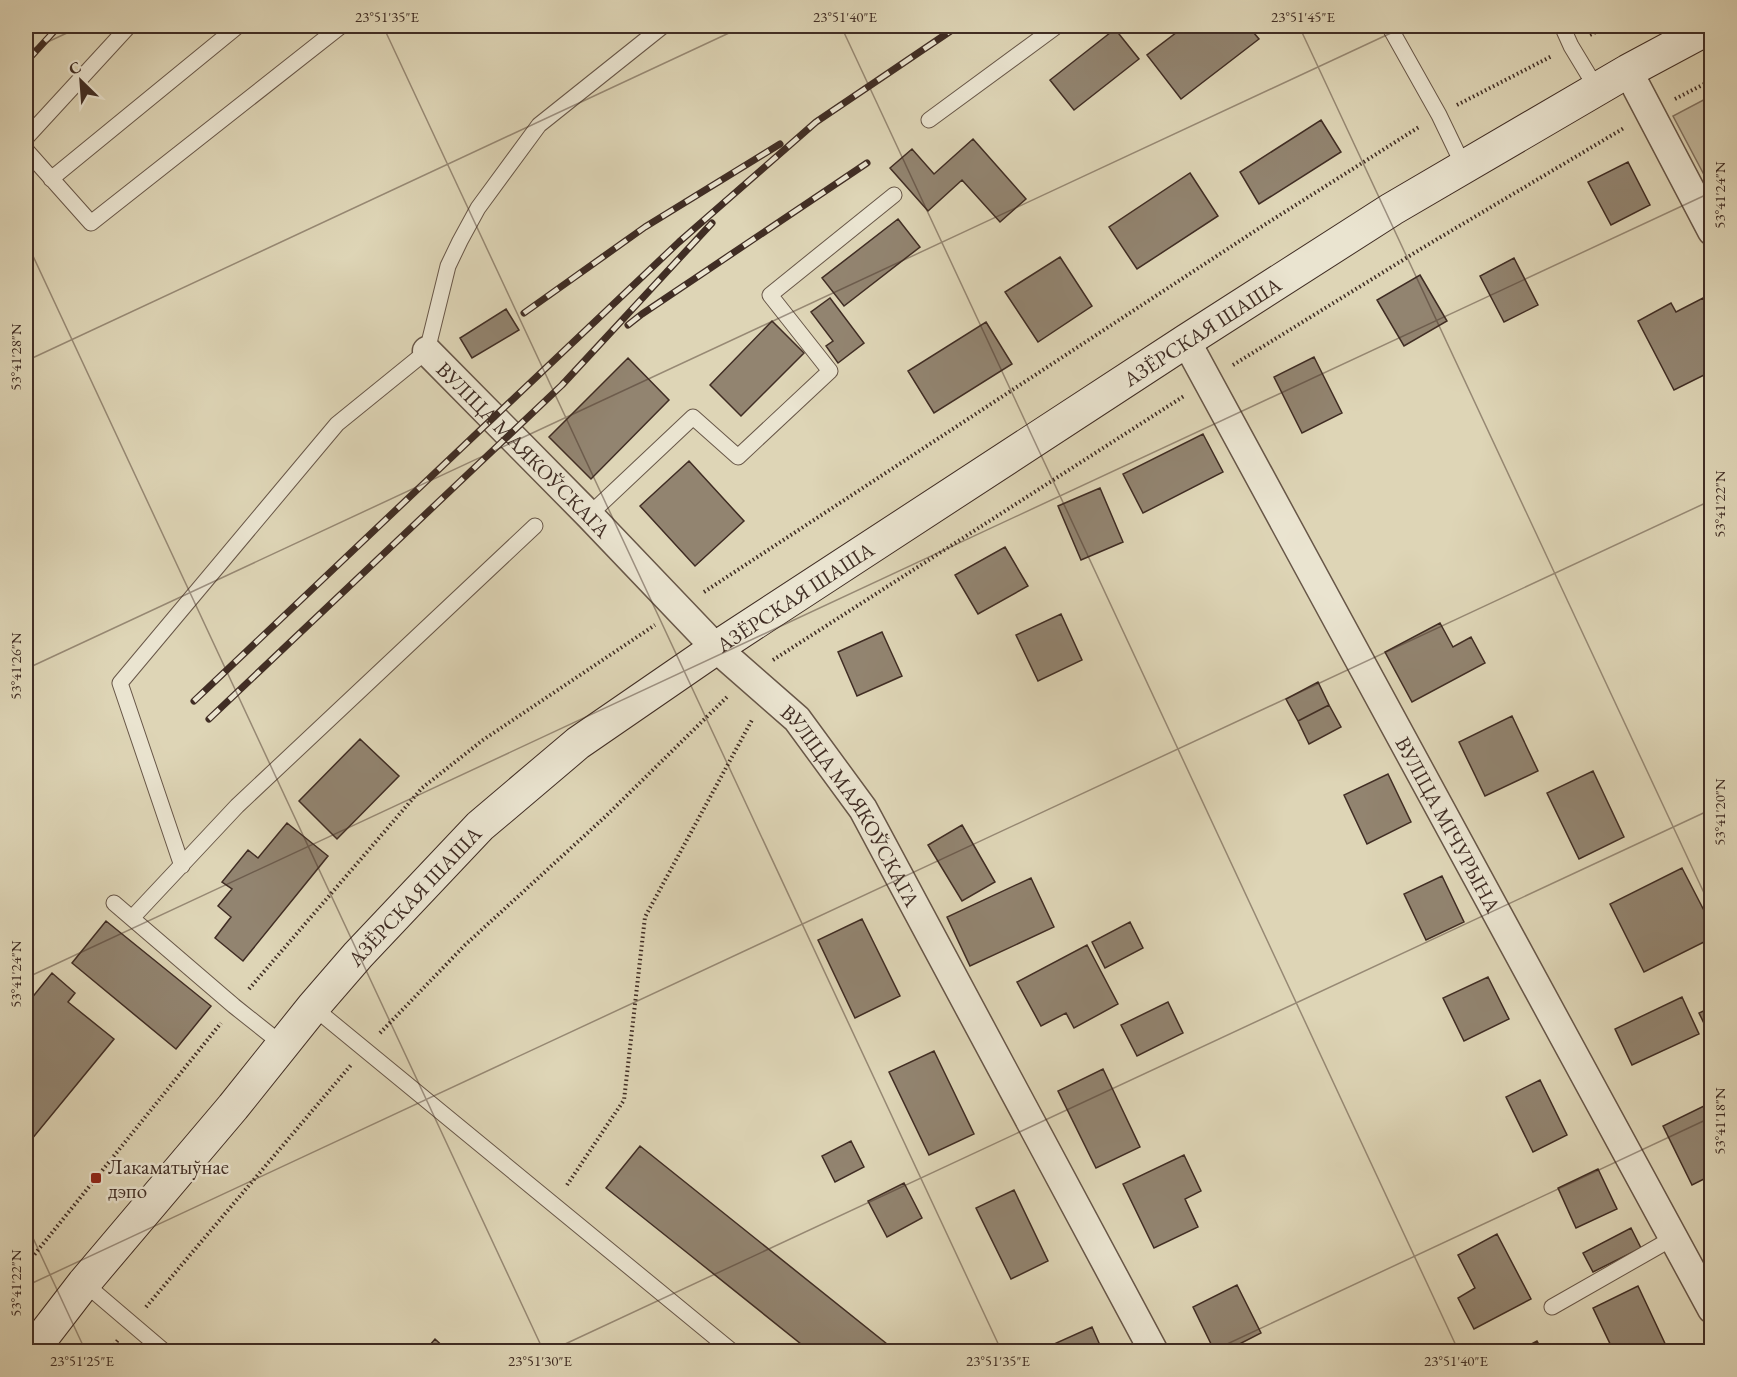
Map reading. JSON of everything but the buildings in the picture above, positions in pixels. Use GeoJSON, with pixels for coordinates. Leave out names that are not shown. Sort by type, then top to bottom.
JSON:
{"type":"FeatureCollection","features":[{"type":"Feature","properties":{"kind":"main road","name":"АЗЁРСКАЯ ШАША"},"geometry":{"type":"LineString","coordinates":[[39,1348],[84,1283],[313,1007],[480,826],[578,743],[716,648],[1392,209],[1628,71],[1712,26]]}},
{"type":"Feature","properties":{"kind":"street"},"geometry":{"type":"LineString","coordinates":[[1628,71],[1712,231]]}},
{"type":"Feature","properties":{"kind":"street","name":"ВУЛІЦА МІЧУРЫНА"},"geometry":{"type":"LineString","coordinates":[[1186,341],[1712,1309]]}},
{"type":"Feature","properties":{"kind":"street","name":"ВУЛІЦА МАЯКОЎСКАГА"},"geometry":{"type":"LineString","coordinates":[[427,351],[716,648],[797,719],[863,809],[1154,1352]]}},
{"type":"Feature","properties":{"kind":"lane"},"geometry":{"type":"LineString","coordinates":[[26,138],[129,26]]}},
{"type":"Feature","properties":{"kind":"lane"},"geometry":{"type":"LineString","coordinates":[[51,179],[238,26]]}},
{"type":"Feature","properties":{"kind":"lane"},"geometry":{"type":"LineString","coordinates":[[26,150],[91,224],[341,26]]}},
{"type":"Feature","properties":{"kind":"lane"},"geometry":{"type":"LineString","coordinates":[[182,866],[120,683],[337,424],[427,351],[448,266],[478,208],[539,125],[663,26]]}},
{"type":"Feature","properties":{"kind":"lane"},"geometry":{"type":"LineString","coordinates":[[929,120],[1057,26]]}},
{"type":"Feature","properties":{"kind":"lane"},"geometry":{"type":"LineString","coordinates":[[1389,26],[1439,115],[1464,167]]}},
{"type":"Feature","properties":{"kind":"lane"},"geometry":{"type":"LineString","coordinates":[[1562,26],[1571,46],[1597,89]]}},
{"type":"Feature","properties":{"kind":"lane"},"geometry":{"type":"LineString","coordinates":[[589,515],[693,417],[738,458],[830,371],[770,295],[894,195]]}},
{"type":"Feature","properties":{"kind":"lane"},"geometry":{"type":"LineString","coordinates":[[132,918],[246,798],[535,526]]}},
{"type":"Feature","properties":{"kind":"lane"},"geometry":{"type":"LineString","coordinates":[[114,903],[283,1045]]}},
{"type":"Feature","properties":{"kind":"lane"},"geometry":{"type":"LineString","coordinates":[[313,1007],[733,1352]]}},
{"type":"Feature","properties":{"kind":"lane"},"geometry":{"type":"LineString","coordinates":[[1552,1307],[1673,1238]]}},
{"type":"Feature","properties":{"kind":"lane"},"geometry":{"type":"LineString","coordinates":[[84,1283],[165,1352]]}},
{"type":"Feature","properties":{"kind":"path"},"geometry":{"type":"LineString","coordinates":[[108,1352],[364,1049],[465,945],[606,816],[757,684],[1208,381],[1424,247],[1651,112],[1712,80]]}},
{"type":"Feature","properties":{"kind":"path"},"geometry":{"type":"LineString","coordinates":[[554,1205],[624,1100],[645,917],[757,684]]}},
{"type":"Feature","properties":{"kind":"shaded area"},"geometry":{"type":"Polygon","coordinates":[[[1711,96],[1711,188],[1673,116],[1711,96]]]}},
{"type":"Feature","properties":{"kind":"railway"},"geometry":{"type":"LineString","coordinates":[[26,62],[59,26]]}},
{"type":"Feature","properties":{"kind":"railway"},"geometry":{"type":"LineString","coordinates":[[194,701],[679,242],[816,122],[958,26]]}},
{"type":"Feature","properties":{"kind":"railway"},"geometry":{"type":"LineString","coordinates":[[524,313],[645,227],[780,144]]}},
{"type":"Feature","properties":{"kind":"railway"},"geometry":{"type":"LineString","coordinates":[[628,325],[867,163]]}},
{"type":"Feature","properties":{"kind":"railway"},"geometry":{"type":"LineString","coordinates":[[209,719],[562,385],[712,223]]}},
{"type":"Feature","properties":{"kind":"place","name":"Лакаматыўнае дэпо"},"geometry":{"type":"Point","coordinates":[96,1178]}}]}
